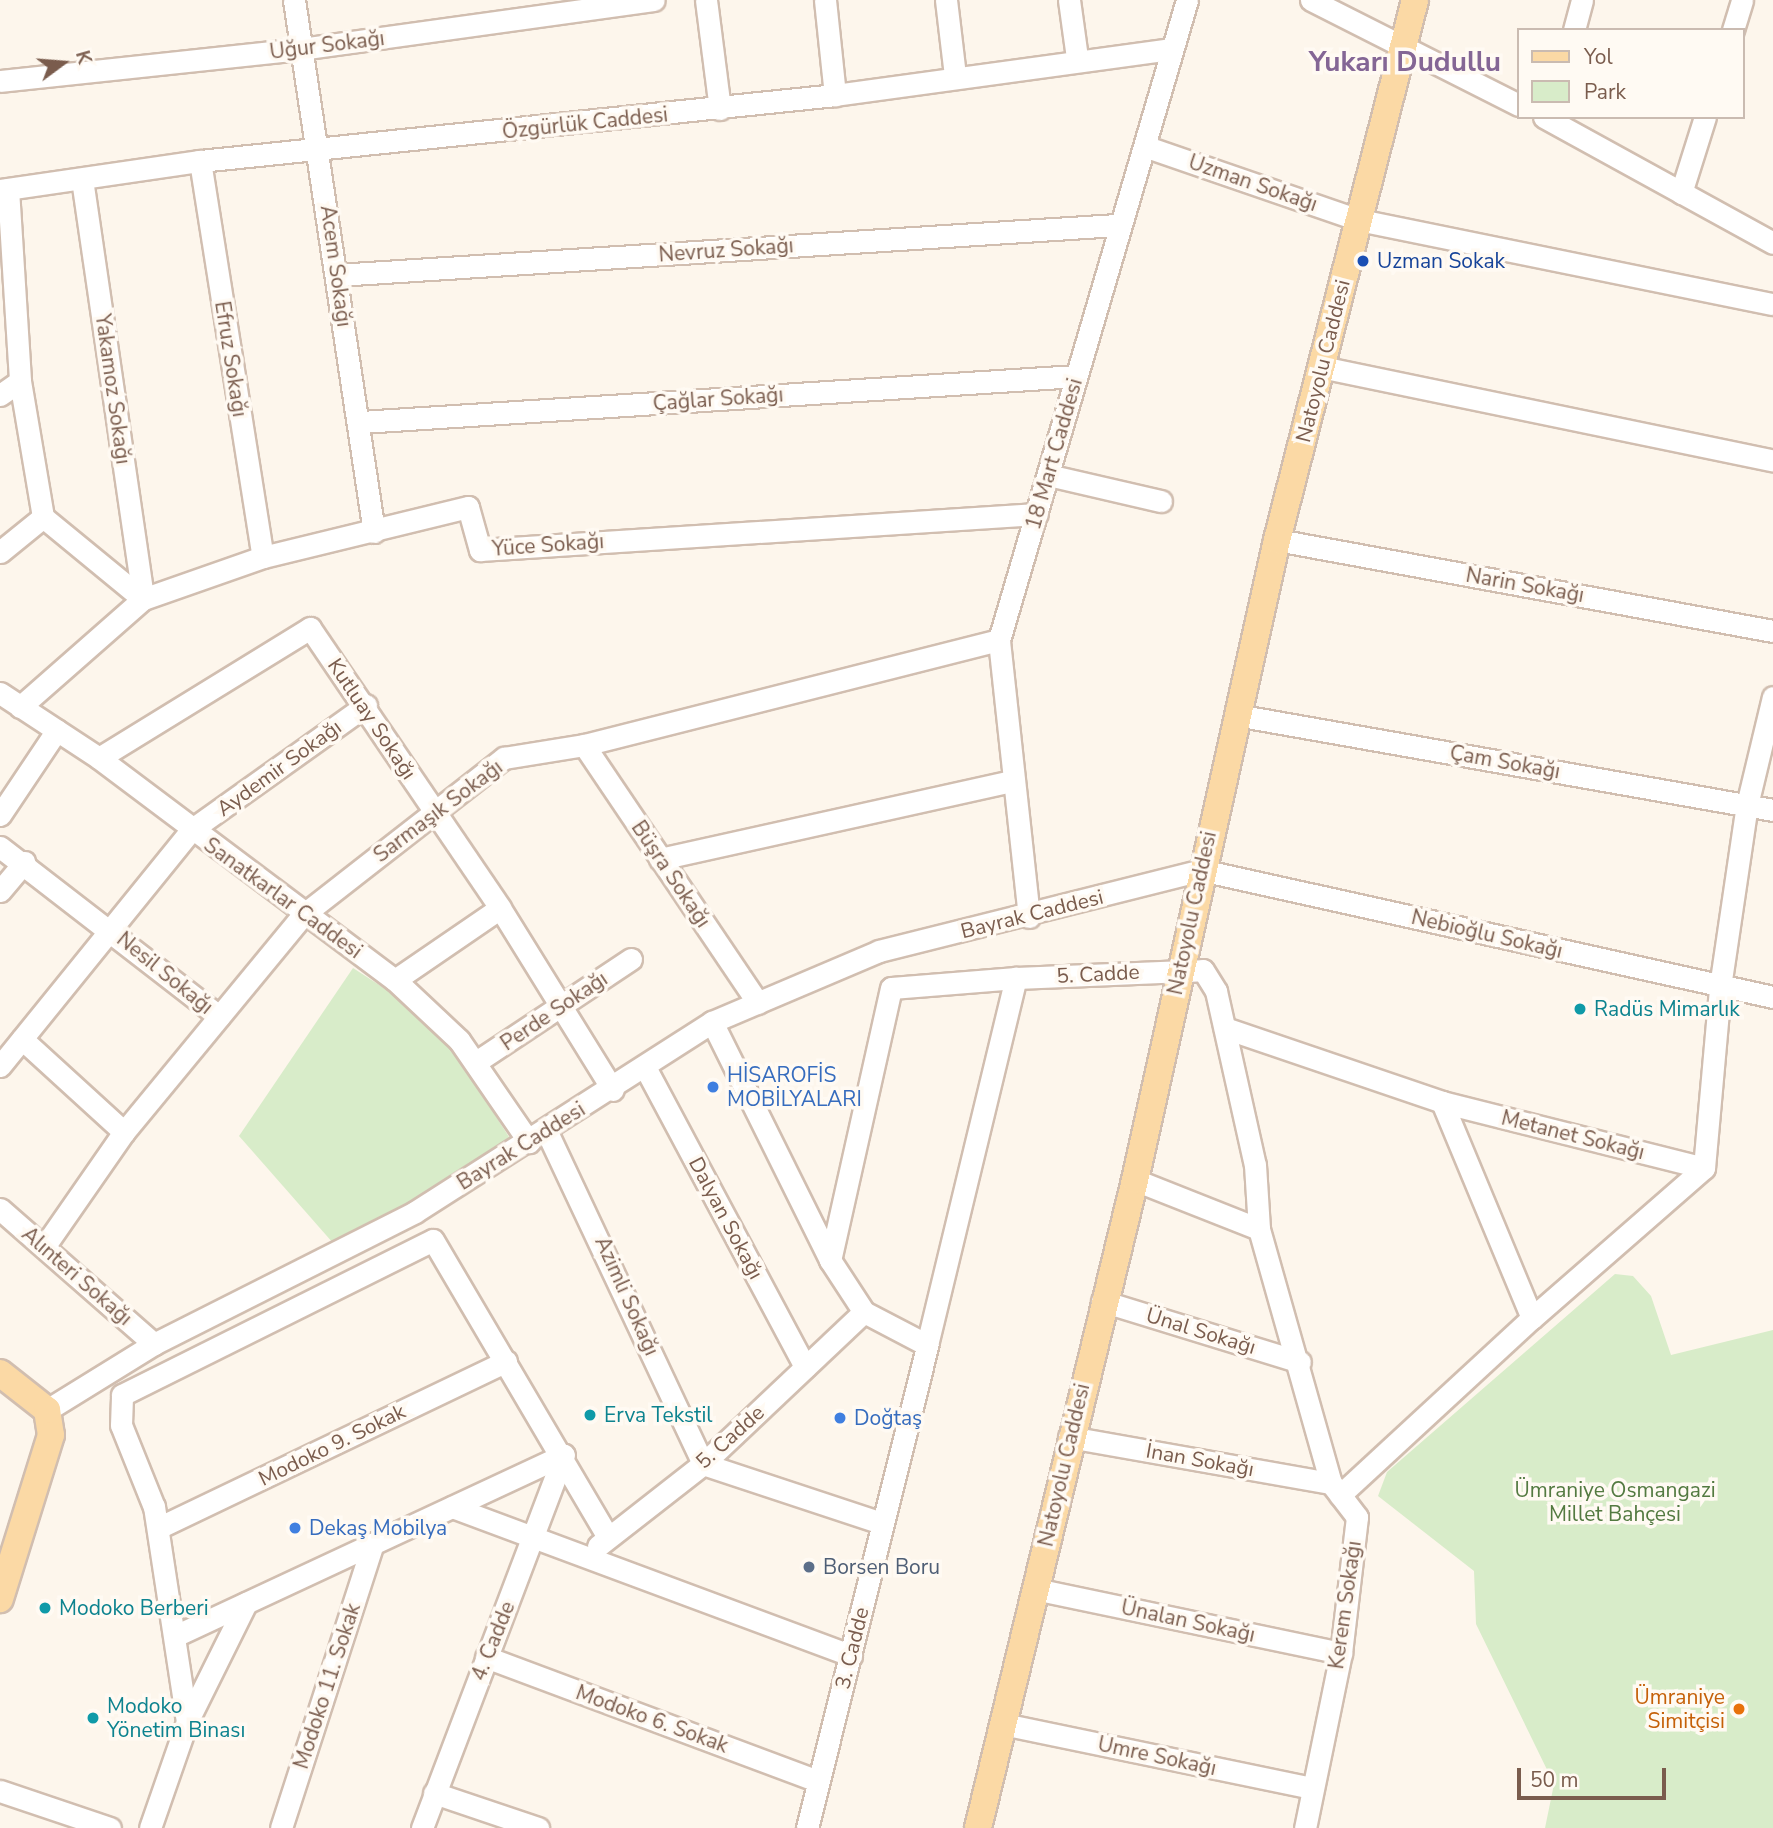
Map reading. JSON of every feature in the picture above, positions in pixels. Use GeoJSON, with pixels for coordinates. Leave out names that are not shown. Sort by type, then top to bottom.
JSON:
{"type":"FeatureCollection","features":[{"type":"Feature","properties":{"kind":"main road","name":"Natoyolu Caddesi"},"geometry":{"type":"LineString","coordinates":[[978,1828],[1069,1437],[1135,1180],[1201,870],[1277,540],[1415,0]]}},
{"type":"Feature","properties":{"kind":"main road"},"geometry":{"type":"LineString","coordinates":[[0,1373],[47,1410],[51,1435],[0,1599]]}},
{"type":"Feature","properties":{"kind":"street","name":"Acem Sokağı"},"geometry":{"type":"LineString","coordinates":[[294,0],[300,49],[320,150],[361,422],[374,532]]}},
{"type":"Feature","properties":{"kind":"street","name":"Uğur Sokağı"},"geometry":{"type":"LineString","coordinates":[[0,81],[300,49],[654,0]]}},
{"type":"Feature","properties":{"kind":"street"},"geometry":{"type":"LineString","coordinates":[[706,0],[720,109]]}},
{"type":"Feature","properties":{"kind":"street"},"geometry":{"type":"LineString","coordinates":[[825,0],[835,95]]}},
{"type":"Feature","properties":{"kind":"street"},"geometry":{"type":"LineString","coordinates":[[946,0],[955,76]]}},
{"type":"Feature","properties":{"kind":"street"},"geometry":{"type":"LineString","coordinates":[[1069,0],[1077,58]]}},
{"type":"Feature","properties":{"kind":"street","name":"18 Mart Caddesi"},"geometry":{"type":"LineString","coordinates":[[1029,917],[1011,781],[999,640],[1076,376],[1116,225],[1147,146],[1169,49],[1187,0]]}},
{"type":"Feature","properties":{"kind":"street"},"geometry":{"type":"LineString","coordinates":[[1311,0],[1518,105]]}},
{"type":"Feature","properties":{"kind":"street"},"geometry":{"type":"LineString","coordinates":[[1575,28],[1582,0]]}},
{"type":"Feature","properties":{"kind":"street"},"geometry":{"type":"LineString","coordinates":[[1734,28],[1742,0]]}},
{"type":"Feature","properties":{"kind":"street","name":"Özgürlük Caddesi"},"geometry":{"type":"LineString","coordinates":[[4,189],[200,161],[720,109],[835,95],[1077,58],[1169,49]]}},
{"type":"Feature","properties":{"kind":"street"},"geometry":{"type":"LineString","coordinates":[[1548,119],[1773,243]]}},
{"type":"Feature","properties":{"kind":"street"},"geometry":{"type":"LineString","coordinates":[[1681,192],[1704,119]]}},
{"type":"Feature","properties":{"kind":"street","name":"Uzman Sokağı"},"geometry":{"type":"LineString","coordinates":[[1147,146],[1359,220],[1773,304]]}},
{"type":"Feature","properties":{"kind":"street","name":"Efruz Sokağı"},"geometry":{"type":"LineString","coordinates":[[200,161],[263,557]]}},
{"type":"Feature","properties":{"kind":"street","name":"Yakamoz Sokağı"},"geometry":{"type":"LineString","coordinates":[[82,179],[144,600]]}},
{"type":"Feature","properties":{"kind":"street"},"geometry":{"type":"LineString","coordinates":[[4,189],[5,262],[20,381],[43,517],[144,600]]}},
{"type":"Feature","properties":{"kind":"street","name":"Nevruz Sokağı"},"geometry":{"type":"LineString","coordinates":[[337,275],[1116,225]]}},
{"type":"Feature","properties":{"kind":"street"},"geometry":{"type":"LineString","coordinates":[[1321,367],[1773,461]]}},
{"type":"Feature","properties":{"kind":"street","name":"Çağlar Sokağı"},"geometry":{"type":"LineString","coordinates":[[361,422],[1076,376]]}},
{"type":"Feature","properties":{"kind":"street"},"geometry":{"type":"LineString","coordinates":[[0,395],[20,381]]}},
{"type":"Feature","properties":{"kind":"street"},"geometry":{"type":"LineString","coordinates":[[1048,475],[1161,501]]}},
{"type":"Feature","properties":{"kind":"street","name":"Yüce Sokağı"},"geometry":{"type":"LineString","coordinates":[[20,707],[144,600],[263,557],[468,507],[480,550],[1037,514]]}},
{"type":"Feature","properties":{"kind":"street"},"geometry":{"type":"LineString","coordinates":[[0,551],[43,517]]}},
{"type":"Feature","properties":{"kind":"street","name":"Narin Sokağı"},"geometry":{"type":"LineString","coordinates":[[1277,540],[1773,631]]}},
{"type":"Feature","properties":{"kind":"street","name":"Kutluay Sokağı"},"geometry":{"type":"LineString","coordinates":[[99,758],[310,628],[366,705],[433,813],[500,908],[613,1090]]}},
{"type":"Feature","properties":{"kind":"street","name":"Sarmaşık Sokağı"},"geometry":{"type":"LineString","coordinates":[[44,1247],[124,1132],[304,914],[504,758],[584,745],[999,640]]}},
{"type":"Feature","properties":{"kind":"street","name":"Sanatkarlar Caddesi"},"geometry":{"type":"LineString","coordinates":[[0,693],[99,758],[191,830],[395,980],[476,1062],[537,1136]]}},
{"type":"Feature","properties":{"kind":"street"},"geometry":{"type":"LineString","coordinates":[[1336,1489],[1704,1168],[1720,987],[1747,805],[1773,697]]}},
{"type":"Feature","properties":{"kind":"street","name":"Aydemir Sokağı"},"geometry":{"type":"LineString","coordinates":[[0,1066],[191,830],[366,705]]}},
{"type":"Feature","properties":{"kind":"street","name":"Çam Sokağı"},"geometry":{"type":"LineString","coordinates":[[1236,715],[1773,810]]}},
{"type":"Feature","properties":{"kind":"street"},"geometry":{"type":"LineString","coordinates":[[0,815],[57,730]]}},
{"type":"Feature","properties":{"kind":"street","name":"Büşra Sokağı"},"geometry":{"type":"LineString","coordinates":[[584,745],[758,1003]]}},
{"type":"Feature","properties":{"kind":"street"},"geometry":{"type":"LineString","coordinates":[[660,859],[1011,781]]}},
{"type":"Feature","properties":{"kind":"street","name":"Nesil Sokağı"},"geometry":{"type":"LineString","coordinates":[[0,847],[24,862],[111,929],[219,1016]]}},
{"type":"Feature","properties":{"kind":"street"},"geometry":{"type":"LineString","coordinates":[[0,891],[24,862]]}},
{"type":"Feature","properties":{"kind":"street","name":"Bayrak Caddesi"},"geometry":{"type":"LineString","coordinates":[[47,1410],[154,1344],[415,1212],[646,1069],[712,1022],[879,951],[1029,917],[1201,870]]}},
{"type":"Feature","properties":{"kind":"street","name":"Nebioğlu Sokağı"},"geometry":{"type":"LineString","coordinates":[[1201,870],[1773,997]]}},
{"type":"Feature","properties":{"kind":"street"},"geometry":{"type":"LineString","coordinates":[[395,980],[500,908]]}},
{"type":"Feature","properties":{"kind":"street","name":"Perde Sokağı"},"geometry":{"type":"LineString","coordinates":[[476,1062],[631,959]]}},
{"type":"Feature","properties":{"kind":"street","name":"5. Cadde"},"geometry":{"type":"LineString","coordinates":[[830,1260],[891,988],[1016,978],[1180,970]]}},
{"type":"Feature","properties":{"kind":"street","name":"Kerem Sokağı"},"geometry":{"type":"LineString","coordinates":[[1180,970],[1203,970],[1216,990],[1255,1165],[1259,1229],[1336,1489],[1357,1517],[1341,1653],[1305,1828]]}},
{"type":"Feature","properties":{"kind":"street","name":"3. Cadde"},"geometry":{"type":"LineString","coordinates":[[807,1828],[1016,978]]}},
{"type":"Feature","properties":{"kind":"street"},"geometry":{"type":"LineString","coordinates":[[712,1022],[830,1260],[864,1312],[927,1345]]}},
{"type":"Feature","properties":{"kind":"street","name":"Metanet Sokağı"},"geometry":{"type":"LineString","coordinates":[[1225,1028],[1442,1102],[1704,1168]]}},
{"type":"Feature","properties":{"kind":"street"},"geometry":{"type":"LineString","coordinates":[[22,1039],[124,1132]]}},
{"type":"Feature","properties":{"kind":"street","name":"Dalyan Sokağı"},"geometry":{"type":"LineString","coordinates":[[646,1069],[805,1367]]}},
{"type":"Feature","properties":{"kind":"street"},"geometry":{"type":"LineString","coordinates":[[1442,1102],[1532,1318]]}},
{"type":"Feature","properties":{"kind":"street","name":"Azimli Sokağı"},"geometry":{"type":"LineString","coordinates":[[537,1136],[703,1464]]}},
{"type":"Feature","properties":{"kind":"street"},"geometry":{"type":"LineString","coordinates":[[1135,1180],[1259,1229]]}},
{"type":"Feature","properties":{"kind":"street","name":"Alınteri Sokağı"},"geometry":{"type":"LineString","coordinates":[[0,1209],[154,1344]]}},
{"type":"Feature","properties":{"kind":"street"},"geometry":{"type":"LineString","coordinates":[[187,1722],[158,1528],[121,1425],[122,1395],[276,1315],[433,1240],[564,1455],[606,1534]]}},
{"type":"Feature","properties":{"kind":"street","name":"Ünal Sokağı"},"geometry":{"type":"LineString","coordinates":[[1102,1301],[1300,1362]]}},
{"type":"Feature","properties":{"kind":"street","name":"5. Cadde"},"geometry":{"type":"LineString","coordinates":[[592,1556],[606,1534],[703,1464],[864,1312]]}},
{"type":"Feature","properties":{"kind":"street","name":"Modoko 9. Sokak"},"geometry":{"type":"LineString","coordinates":[[158,1528],[506,1361]]}},
{"type":"Feature","properties":{"kind":"street","name":"İnan Sokağı"},"geometry":{"type":"LineString","coordinates":[[1069,1437],[1336,1489]]}},
{"type":"Feature","properties":{"kind":"street"},"geometry":{"type":"LineString","coordinates":[[175,1636],[564,1455]]}},
{"type":"Feature","properties":{"kind":"street","name":"4. Cadde"},"geometry":{"type":"LineString","coordinates":[[422,1828],[564,1455]]}},
{"type":"Feature","properties":{"kind":"street"},"geometry":{"type":"LineString","coordinates":[[703,1464],[881,1523]]}},
{"type":"Feature","properties":{"kind":"street"},"geometry":{"type":"LineString","coordinates":[[452,1507],[592,1556],[851,1656]]}},
{"type":"Feature","properties":{"kind":"street","name":"Modoko 11. Sokak"},"geometry":{"type":"LineString","coordinates":[[281,1828],[373,1544]]}},
{"type":"Feature","properties":{"kind":"street","name":"Ünalan Sokağı"},"geometry":{"type":"LineString","coordinates":[[1035,1588],[1341,1653]]}},
{"type":"Feature","properties":{"kind":"street"},"geometry":{"type":"LineString","coordinates":[[150,1828],[187,1722],[246,1603]]}},
{"type":"Feature","properties":{"kind":"street","name":"Modoko 6. Sokak"},"geometry":{"type":"LineString","coordinates":[[486,1657],[818,1781]]}},
{"type":"Feature","properties":{"kind":"street","name":"Umre Sokağı"},"geometry":{"type":"LineString","coordinates":[[1003,1724],[1312,1787]]}},
{"type":"Feature","properties":{"kind":"street"},"geometry":{"type":"LineString","coordinates":[[0,1791],[74,1822],[110,1828]]}},
{"type":"Feature","properties":{"kind":"street"},"geometry":{"type":"LineString","coordinates":[[434,1793],[538,1828]]}},
{"type":"Feature","properties":{"kind":"green space"},"geometry":{"type":"Polygon","coordinates":[[[353,968],[435,1021],[516,1148],[333,1243],[239,1136],[353,968]]]}},
{"type":"Feature","properties":{"kind":"green space","name":"Ümraniye Osmangazi Millet Bahçesi"},"geometry":{"type":"Polygon","coordinates":[[[1615,1274],[1633,1276],[1651,1296],[1671,1355],[1773,1330],[1773,1828],[1545,1828],[1554,1784],[1476,1624],[1474,1571],[1378,1496],[1387,1472],[1615,1274]]]}},
{"type":"Feature","properties":{"kind":"place","name":"Uzman Sokak"},"geometry":{"type":"Point","coordinates":[1363,261]}},
{"type":"Feature","properties":{"kind":"place","name":"Radüs Mimarlık"},"geometry":{"type":"Point","coordinates":[1580,1009]}},
{"type":"Feature","properties":{"kind":"place","name":"HİSAROFİS MOBİLYALARI"},"geometry":{"type":"Point","coordinates":[713,1087]}},
{"type":"Feature","properties":{"kind":"place","name":"Erva Tekstil"},"geometry":{"type":"Point","coordinates":[590,1415]}},
{"type":"Feature","properties":{"kind":"place","name":"Doğtaş"},"geometry":{"type":"Point","coordinates":[840,1418]}},
{"type":"Feature","properties":{"kind":"place","name":"Dekaş Mobilya"},"geometry":{"type":"Point","coordinates":[295,1528]}},
{"type":"Feature","properties":{"kind":"place","name":"Borsen Boru"},"geometry":{"type":"Point","coordinates":[809,1567]}},
{"type":"Feature","properties":{"kind":"place","name":"Modoko Berberi"},"geometry":{"type":"Point","coordinates":[45,1608]}},
{"type":"Feature","properties":{"kind":"place","name":"Ümraniye Simitçisi"},"geometry":{"type":"Point","coordinates":[1739,1709]}},
{"type":"Feature","properties":{"kind":"place","name":"Modoko Yönetim Binası"},"geometry":{"type":"Point","coordinates":[93,1718]}},
{"type":"Feature","properties":{"kind":"district","name":"Yukarı Dudullu"},"geometry":{"type":"Point","coordinates":[1405,62]}}]}
